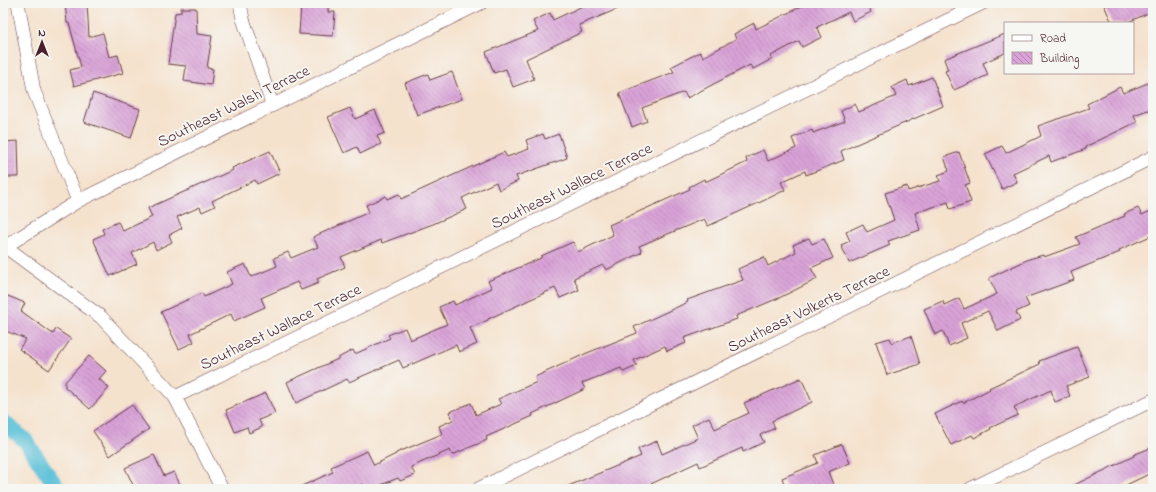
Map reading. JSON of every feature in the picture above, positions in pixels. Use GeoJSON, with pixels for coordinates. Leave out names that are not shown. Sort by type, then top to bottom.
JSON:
{"type":"FeatureCollection","features":[{"type":"Feature","properties":{"kind":"street"},"geometry":{"type":"LineString","coordinates":[[18,3],[34,91],[78,200]]}},
{"type":"Feature","properties":{"kind":"street"},"geometry":{"type":"LineString","coordinates":[[240,3],[243,19],[272,104]]}},
{"type":"Feature","properties":{"kind":"street","name":"Southeast Walsh Terrace"},"geometry":{"type":"LineString","coordinates":[[4,246],[78,200],[463,7],[481,3]]}},
{"type":"Feature","properties":{"kind":"street","name":"Southeast Wallace Terrace"},"geometry":{"type":"LineString","coordinates":[[175,397],[983,3]]}},
{"type":"Feature","properties":{"kind":"street","name":"Southeast Volkerts Terrace"},"geometry":{"type":"LineString","coordinates":[[478,489],[1153,157]]}},
{"type":"Feature","properties":{"kind":"street"},"geometry":{"type":"LineString","coordinates":[[4,246],[101,317],[175,397],[222,489]]}},
{"type":"Feature","properties":{"kind":"street"},"geometry":{"type":"LineString","coordinates":[[970,489],[1153,400]]}},
{"type":"Feature","properties":{"kind":"building"},"geometry":{"type":"Polygon","coordinates":[[[65,3],[87,3],[89,37],[103,33],[109,57],[118,55],[123,73],[74,86],[70,70],[81,67],[69,23],[67,23],[65,3]]]}},
{"type":"Feature","properties":{"kind":"building"},"geometry":{"type":"Polygon","coordinates":[[[589,3],[632,3],[579,25],[582,32],[526,59],[534,79],[513,87],[506,69],[494,73],[486,52],[538,31],[533,21],[550,13],[553,20],[589,3]]]}},
{"type":"Feature","properties":{"kind":"building"},"geometry":{"type":"Polygon","coordinates":[[[808,3],[868,3],[871,12],[853,21],[849,12],[817,27],[822,37],[802,47],[799,41],[771,56],[772,59],[753,69],[750,65],[687,98],[684,92],[642,108],[647,121],[632,127],[619,93],[674,72],[671,67],[700,52],[703,57],[736,39],[734,34],[754,23],[756,29],[808,3]]]}},
{"type":"Feature","properties":{"kind":"building"},"geometry":{"type":"Polygon","coordinates":[[[1103,3],[1153,3],[1153,11],[1128,22],[1112,22],[1103,3]]]}},
{"type":"Feature","properties":{"kind":"building"},"geometry":{"type":"Polygon","coordinates":[[[301,5],[328,6],[328,12],[335,12],[333,36],[299,34],[301,5]]]}},
{"type":"Feature","properties":{"kind":"building"},"geometry":{"type":"Polygon","coordinates":[[[181,8],[196,8],[197,34],[212,36],[207,68],[213,69],[211,85],[184,81],[186,66],[168,64],[175,13],[181,12],[181,8]]]}},
{"type":"Feature","properties":{"kind":"building"},"geometry":{"type":"Polygon","coordinates":[[[1004,34],[1004,53],[983,63],[988,75],[954,90],[945,71],[948,70],[944,59],[1004,34]]]}},
{"type":"Feature","properties":{"kind":"building"},"geometry":{"type":"Polygon","coordinates":[[[452,72],[462,99],[417,115],[405,83],[428,74],[430,80],[452,72]]]}},
{"type":"Feature","properties":{"kind":"building"},"geometry":{"type":"Polygon","coordinates":[[[932,77],[943,106],[841,151],[844,160],[806,175],[805,171],[781,182],[785,190],[708,226],[704,219],[639,246],[642,252],[606,270],[603,265],[574,278],[579,290],[560,298],[555,288],[488,319],[470,328],[477,344],[459,352],[456,345],[403,368],[399,360],[349,382],[347,379],[296,403],[287,382],[338,359],[353,350],[355,354],[390,338],[388,335],[405,328],[410,340],[447,324],[439,307],[453,301],[455,305],[492,288],[488,281],[573,242],[578,252],[613,235],[609,225],[690,189],[689,187],[704,179],[705,182],[747,162],[746,158],[763,150],[768,161],[796,148],[792,138],[812,130],[813,133],[845,121],[841,111],[855,104],[859,112],[896,96],[892,87],[907,80],[909,86],[932,77]]]}},
{"type":"Feature","properties":{"kind":"building"},"geometry":{"type":"Polygon","coordinates":[[[1153,81],[1153,108],[1134,115],[1137,122],[1085,147],[1086,149],[1051,162],[1049,156],[1013,173],[1017,182],[1002,189],[985,154],[1002,146],[1006,153],[1041,136],[1038,126],[1089,108],[1087,104],[1120,87],[1123,93],[1153,81]]]}},
{"type":"Feature","properties":{"kind":"building"},"geometry":{"type":"Polygon","coordinates":[[[93,93],[140,109],[131,138],[84,122],[93,93]]]}},
{"type":"Feature","properties":{"kind":"building"},"geometry":{"type":"Polygon","coordinates":[[[350,108],[355,119],[375,110],[385,133],[377,136],[381,144],[360,154],[357,147],[344,153],[328,117],[350,108]]]}},
{"type":"Feature","properties":{"kind":"building"},"geometry":{"type":"Polygon","coordinates":[[[543,134],[545,139],[559,134],[567,158],[516,176],[518,181],[499,190],[496,182],[462,198],[467,209],[433,224],[382,243],[381,240],[341,257],[345,267],[317,279],[319,283],[301,290],[297,282],[261,298],[265,307],[234,321],[231,314],[190,334],[194,342],[179,349],[161,312],[202,293],[204,297],[232,284],[227,272],[245,264],[251,277],[277,266],[274,258],[288,252],[291,258],[318,247],[313,237],[369,212],[366,205],[386,196],[387,199],[399,194],[401,199],[504,152],[507,157],[529,149],[526,140],[543,134]]]}},
{"type":"Feature","properties":{"kind":"building"},"geometry":{"type":"Polygon","coordinates":[[[18,141],[19,177],[3,177],[3,142],[18,141]]]}},
{"type":"Feature","properties":{"kind":"building"},"geometry":{"type":"Polygon","coordinates":[[[270,151],[280,173],[257,184],[255,180],[212,201],[215,206],[202,212],[200,207],[177,217],[182,228],[169,235],[172,242],[156,250],[153,242],[132,253],[137,264],[110,276],[93,239],[104,234],[102,229],[118,222],[123,231],[152,217],[148,208],[233,170],[232,168],[270,151]]]}},
{"type":"Feature","properties":{"kind":"building"},"geometry":{"type":"Polygon","coordinates":[[[959,152],[970,183],[965,185],[971,202],[950,209],[948,202],[915,213],[920,230],[888,241],[890,245],[849,263],[841,245],[850,241],[846,232],[863,224],[867,232],[894,220],[885,193],[907,186],[908,191],[940,181],[938,175],[949,171],[944,157],[959,152]]]}},
{"type":"Feature","properties":{"kind":"building"},"geometry":{"type":"Polygon","coordinates":[[[1138,208],[1142,215],[1153,210],[1153,235],[1119,250],[1120,252],[1071,272],[1074,280],[1025,298],[1029,306],[1016,312],[1020,320],[998,331],[988,311],[961,323],[967,338],[949,346],[943,331],[935,335],[924,309],[943,301],[944,305],[959,298],[964,309],[997,294],[989,278],[1029,259],[1043,255],[1044,257],[1080,244],[1076,237],[1125,216],[1124,214],[1138,208]]]}},
{"type":"Feature","properties":{"kind":"building"},"geometry":{"type":"Polygon","coordinates":[[[809,238],[812,244],[824,239],[833,258],[811,268],[817,279],[781,297],[736,316],[737,319],[684,338],[686,343],[667,351],[665,346],[634,360],[637,366],[623,372],[621,368],[582,383],[585,389],[532,414],[533,416],[486,437],[487,440],[452,455],[450,450],[411,467],[415,475],[400,481],[398,478],[371,489],[365,489],[363,484],[352,489],[295,489],[333,472],[331,467],[367,451],[374,465],[396,453],[442,434],[439,426],[453,420],[450,412],[471,403],[476,415],[501,404],[498,399],[537,382],[535,377],[587,353],[637,333],[634,327],[688,302],[687,300],[743,280],[738,269],[764,257],[768,266],[796,252],[793,245],[809,238]]]}},
{"type":"Feature","properties":{"kind":"building"},"geometry":{"type":"Polygon","coordinates":[[[3,294],[25,303],[21,311],[53,334],[56,329],[71,339],[49,370],[19,349],[26,339],[3,330],[3,294]]]}},
{"type":"Feature","properties":{"kind":"building"},"geometry":{"type":"Polygon","coordinates":[[[911,336],[920,364],[887,375],[876,342],[890,338],[892,343],[911,336]]]}},
{"type":"Feature","properties":{"kind":"building"},"geometry":{"type":"Polygon","coordinates":[[[1077,347],[1090,377],[1066,386],[1070,396],[1055,402],[1051,390],[1014,407],[1018,415],[990,428],[991,429],[974,438],[972,435],[951,445],[935,414],[962,401],[963,403],[990,389],[989,388],[1040,364],[1039,361],[1077,347]]]}},
{"type":"Feature","properties":{"kind":"building"},"geometry":{"type":"Polygon","coordinates":[[[89,356],[106,371],[99,379],[109,388],[90,409],[65,387],[65,382],[89,356]]]}},
{"type":"Feature","properties":{"kind":"building"},"geometry":{"type":"Polygon","coordinates":[[[801,378],[812,402],[772,421],[775,428],[760,435],[764,442],[743,452],[742,448],[700,467],[698,462],[640,489],[561,489],[641,456],[638,449],[657,441],[662,454],[698,438],[692,425],[709,417],[715,429],[749,413],[744,403],[801,378]]]}},
{"type":"Feature","properties":{"kind":"building"},"geometry":{"type":"Polygon","coordinates":[[[266,393],[275,413],[259,420],[262,427],[249,433],[247,427],[235,432],[226,410],[266,393]]]}},
{"type":"Feature","properties":{"kind":"building"},"geometry":{"type":"Polygon","coordinates":[[[132,405],[149,429],[110,456],[93,431],[132,405]]]}},
{"type":"Feature","properties":{"kind":"building"},"geometry":{"type":"Polygon","coordinates":[[[842,444],[850,463],[828,472],[835,489],[786,489],[782,478],[818,463],[815,455],[842,444]]]}},
{"type":"Feature","properties":{"kind":"building"},"geometry":{"type":"Polygon","coordinates":[[[1153,447],[1153,472],[1118,489],[1066,489],[1134,456],[1133,455],[1153,447]]]}},
{"type":"Feature","properties":{"kind":"building"},"geometry":{"type":"Polygon","coordinates":[[[154,455],[164,476],[174,472],[182,489],[135,489],[125,468],[154,455]]]}},
{"type":"Feature","properties":{"kind":"waterway"},"geometry":{"type":"LineString","coordinates":[[3,422],[25,440],[58,489]]}}]}
